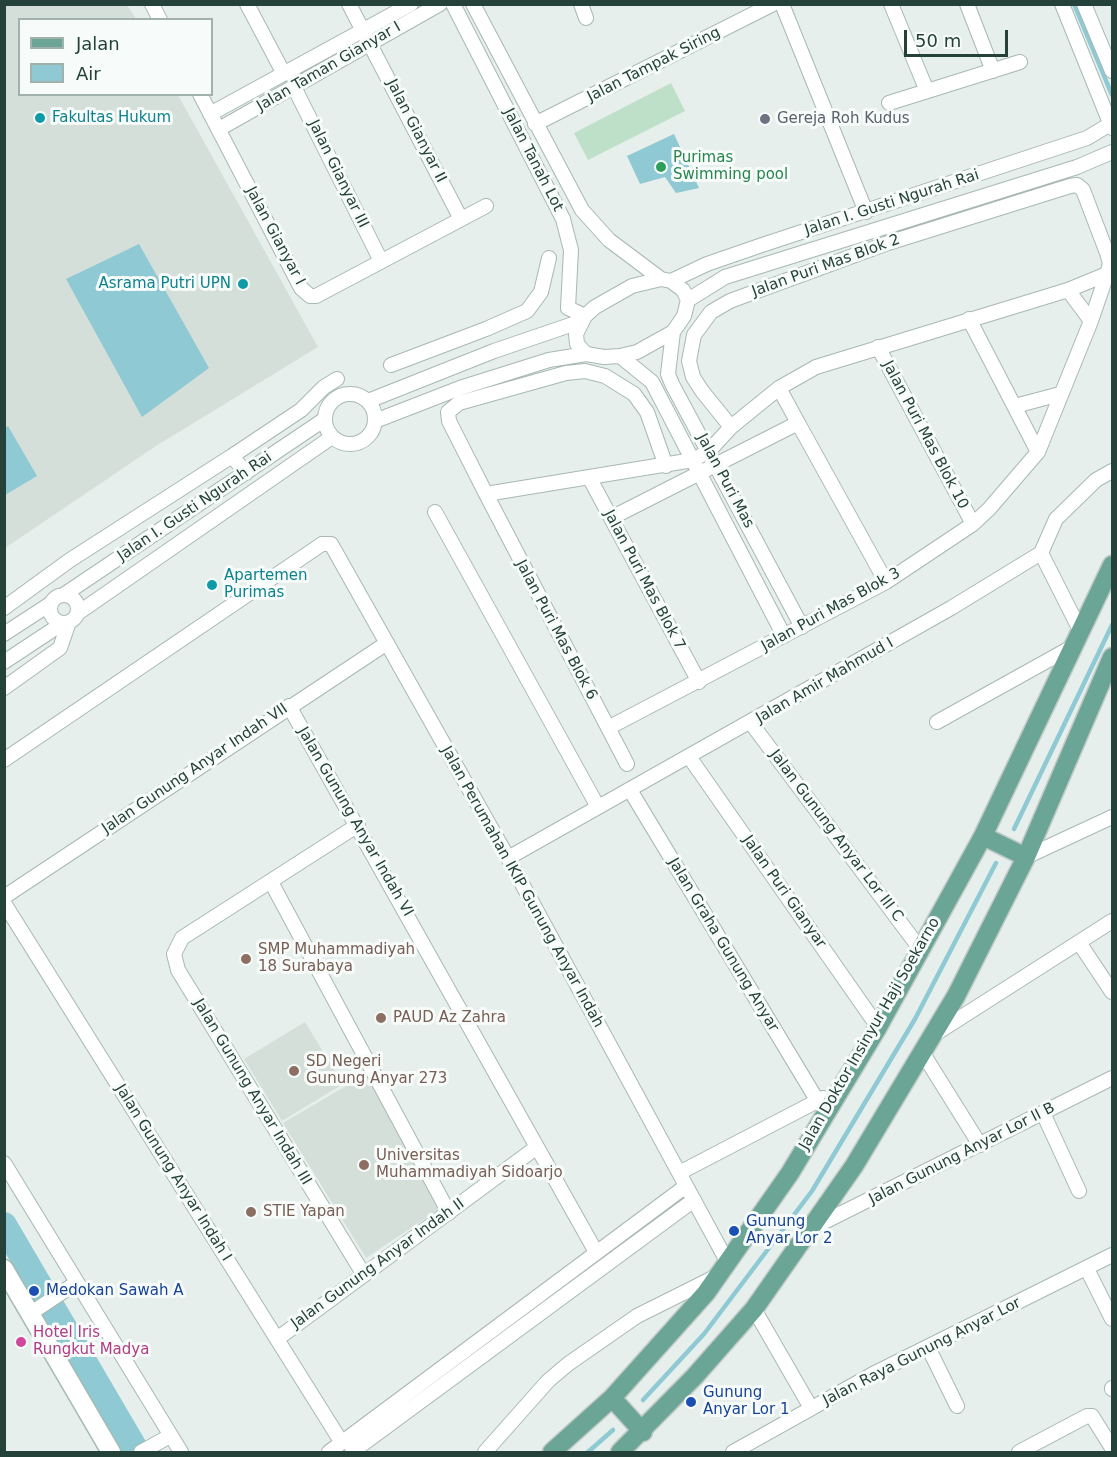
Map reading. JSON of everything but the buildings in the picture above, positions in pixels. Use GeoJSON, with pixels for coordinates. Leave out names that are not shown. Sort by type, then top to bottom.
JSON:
{"type":"FeatureCollection","features":[{"type":"Feature","properties":{"kind":"main road","name":"Jalan Doktor Insinyur Haji Soekarno"},"geometry":{"type":"LineString","coordinates":[[552,1452],[612,1398],[724,1269],[790,1173],[836,1093],[878,1027],[983,836],[1071,646],[1113,565]]}},
{"type":"Feature","properties":{"kind":"main road"},"geometry":{"type":"LineString","coordinates":[[620,1452],[643,1432],[754,1309],[854,1167],[956,996],[1026,857],[1107,685],[1113,657]]}},
{"type":"Feature","properties":{"kind":"main road"},"geometry":{"type":"LineString","coordinates":[[983,836],[1026,857]]}},
{"type":"Feature","properties":{"kind":"main road"},"geometry":{"type":"LineString","coordinates":[[612,1398],[643,1432]]}},
{"type":"Feature","properties":{"kind":"street"},"geometry":{"type":"LineString","coordinates":[[152,4],[159,18]]}},
{"type":"Feature","properties":{"kind":"street"},"geometry":{"type":"LineString","coordinates":[[247,4],[284,74]]}},
{"type":"Feature","properties":{"kind":"street","name":"Jalan Gianyar II"},"geometry":{"type":"LineString","coordinates":[[349,4],[461,219]]}},
{"type":"Feature","properties":{"kind":"street","name":"Jalan Taman Gianyar I"},"geometry":{"type":"LineString","coordinates":[[210,114],[411,4]]}},
{"type":"Feature","properties":{"kind":"street","name":"Jalan Taman Gianyar I"},"geometry":{"type":"LineString","coordinates":[[219,129],[440,4]]}},
{"type":"Feature","properties":{"kind":"street","name":"Jalan Tanah Lot"},"geometry":{"type":"LineString","coordinates":[[453,4],[563,219],[571,250],[568,308],[584,318]]}},
{"type":"Feature","properties":{"kind":"street","name":"Jalan Tanah Lot"},"geometry":{"type":"LineString","coordinates":[[473,4],[582,210],[609,240],[683,290],[688,300]]}},
{"type":"Feature","properties":{"kind":"street","name":"Jalan Tampak Siring"},"geometry":{"type":"LineString","coordinates":[[535,124],[773,4]]}},
{"type":"Feature","properties":{"kind":"street"},"geometry":{"type":"LineString","coordinates":[[782,4],[866,212]]}},
{"type":"Feature","properties":{"kind":"street"},"geometry":{"type":"LineString","coordinates":[[891,4],[927,91]]}},
{"type":"Feature","properties":{"kind":"street"},"geometry":{"type":"LineString","coordinates":[[967,4],[993,71]]}},
{"type":"Feature","properties":{"kind":"street"},"geometry":{"type":"LineString","coordinates":[[1062,4],[1112,125]]}},
{"type":"Feature","properties":{"kind":"street"},"geometry":{"type":"LineString","coordinates":[[1084,4],[1113,71]]}},
{"type":"Feature","properties":{"kind":"street"},"geometry":{"type":"LineString","coordinates":[[889,104],[1020,63]]}},
{"type":"Feature","properties":{"kind":"street","name":"Jalan Gianyar III"},"geometry":{"type":"LineString","coordinates":[[294,87],[381,261]]}},
{"type":"Feature","properties":{"kind":"street","name":"Jalan Gianyar I"},"geometry":{"type":"LineString","coordinates":[[201,96],[307,295],[316,296],[486,206]]}},
{"type":"Feature","properties":{"kind":"street","name":"Jalan I. Gusti Ngurah Rai"},"geometry":{"type":"LineString","coordinates":[[584,318],[611,296],[632,286],[666,280],[715,261],[1087,138],[1112,125]]}},
{"type":"Feature","properties":{"kind":"street","name":"Jalan I. Gusti Ngurah Rai"},"geometry":{"type":"LineString","coordinates":[[688,300],[725,277],[1077,167],[1113,152]]}},
{"type":"Feature","properties":{"kind":"street","name":"Jalan Puri Mas Blok 3"},"geometry":{"type":"LineString","coordinates":[[608,728],[886,582],[973,524],[989,509],[1038,452],[1091,321],[1110,263],[1083,190],[1077,185],[1070,186]]}},
{"type":"Feature","properties":{"kind":"street","name":"Jalan Puri Mas Blok 2"},"geometry":{"type":"LineString","coordinates":[[730,427],[693,377],[689,361],[694,335],[711,312],[730,300],[888,243],[1070,186]]}},
{"type":"Feature","properties":{"kind":"street"},"geometry":{"type":"LineString","coordinates":[[391,365],[486,329],[532,307],[541,292],[549,258]]}},
{"type":"Feature","properties":{"kind":"street"},"geometry":{"type":"LineString","coordinates":[[486,494],[693,460],[709,451],[730,427],[779,388],[816,367],[1068,290],[1107,274]]}},
{"type":"Feature","properties":{"kind":"street"},"geometry":{"type":"LineString","coordinates":[[1068,290],[1091,321]]}},
{"type":"Feature","properties":{"kind":"street"},"geometry":{"type":"LineString","coordinates":[[375,421],[549,360],[586,354],[604,357],[637,352],[673,332],[684,316],[688,300]]}},
{"type":"Feature","properties":{"kind":"street"},"geometry":{"type":"LineString","coordinates":[[368,402],[494,351],[584,318]]}},
{"type":"Feature","properties":{"kind":"street"},"geometry":{"type":"LineString","coordinates":[[584,318],[576,334],[577,344],[586,354]]}},
{"type":"Feature","properties":{"kind":"street"},"geometry":{"type":"LineString","coordinates":[[969,319],[1038,452]]}},
{"type":"Feature","properties":{"kind":"street"},"geometry":{"type":"LineString","coordinates":[[486,329],[494,351]]}},
{"type":"Feature","properties":{"kind":"street"},"geometry":{"type":"LineString","coordinates":[[652,382],[668,374],[673,332]]}},
{"type":"Feature","properties":{"kind":"street","name":"Jalan Puri Mas Blok 10"},"geometry":{"type":"LineString","coordinates":[[878,347],[973,524]]}},
{"type":"Feature","properties":{"kind":"street","name":"Jalan Puri Mas"},"geometry":{"type":"LineString","coordinates":[[620,356],[652,382],[784,636]]}},
{"type":"Feature","properties":{"kind":"street","name":"Jalan Puri Mas Blok 6"},"geometry":{"type":"LineString","coordinates":[[627,764],[486,494],[449,420],[448,412],[452,406],[566,373],[585,371],[605,376],[634,394],[647,412],[666,466]]}},
{"type":"Feature","properties":{"kind":"street","name":"Jalan Puri Mas"},"geometry":{"type":"LineString","coordinates":[[668,374],[802,627]]}},
{"type":"Feature","properties":{"kind":"street","name":"Jalan I. Gusti Ngurah Rai"},"geometry":{"type":"LineString","coordinates":[[65,594],[165,526],[301,410],[324,387],[338,379]]}},
{"type":"Feature","properties":{"kind":"street"},"geometry":{"type":"LineString","coordinates":[[779,388],[886,582]]}},
{"type":"Feature","properties":{"kind":"street"},"geometry":{"type":"LineString","coordinates":[[355,394],[368,402],[374,411],[375,421],[370,435],[359,443],[345,444],[332,437],[325,419],[329,405],[340,396],[355,394]]}},
{"type":"Feature","properties":{"kind":"street"},"geometry":{"type":"LineString","coordinates":[[1015,406],[1060,394]]}},
{"type":"Feature","properties":{"kind":"street"},"geometry":{"type":"LineString","coordinates":[[669,414],[684,406]]}},
{"type":"Feature","properties":{"kind":"street","name":"Jalan I. Gusti Ngurah Rai"},"geometry":{"type":"LineString","coordinates":[[4,608],[70,560],[153,509],[325,419]]}},
{"type":"Feature","properties":{"kind":"street"},"geometry":{"type":"LineString","coordinates":[[611,518],[798,423]]}},
{"type":"Feature","properties":{"kind":"street","name":"Jalan I. Gusti Ngurah Rai"},"geometry":{"type":"LineString","coordinates":[[4,662],[70,620],[332,437]]}},
{"type":"Feature","properties":{"kind":"street"},"geometry":{"type":"LineString","coordinates":[[1080,630],[1041,553],[1056,519],[1096,480],[1113,471]]}},
{"type":"Feature","properties":{"kind":"street","name":"Jalan Puri Mas Blok 7"},"geometry":{"type":"LineString","coordinates":[[589,477],[699,682]]}},
{"type":"Feature","properties":{"kind":"street"},"geometry":{"type":"LineString","coordinates":[[153,509],[165,526]]}},
{"type":"Feature","properties":{"kind":"street"},"geometry":{"type":"LineString","coordinates":[[435,512],[598,807]]}},
{"type":"Feature","properties":{"kind":"street","name":"Jalan Perumahan IKIP Gunung Anyar Indah"},"geometry":{"type":"LineString","coordinates":[[4,760],[326,542],[331,544],[508,858],[694,1200],[724,1269]]}},
{"type":"Feature","properties":{"kind":"street","name":"Jalan Amir Mahmud I"},"geometry":{"type":"LineString","coordinates":[[508,858],[690,758],[951,608],[1041,553]]}},
{"type":"Feature","properties":{"kind":"street"},"geometry":{"type":"LineString","coordinates":[[4,634],[50,604],[53,598],[65,594],[76,601],[60,648],[4,688]]}},
{"type":"Feature","properties":{"kind":"street"},"geometry":{"type":"LineString","coordinates":[[50,604],[51,617],[70,620]]}},
{"type":"Feature","properties":{"kind":"street","name":"Jalan Gunung Anyar Indah VII"},"geometry":{"type":"LineString","coordinates":[[4,897],[289,706],[387,644]]}},
{"type":"Feature","properties":{"kind":"street"},"geometry":{"type":"LineString","coordinates":[[937,722],[1071,646]]}},
{"type":"Feature","properties":{"kind":"street","name":"Jalan Gunung Anyar Indah VI"},"geometry":{"type":"LineString","coordinates":[[289,706],[358,825],[596,1252]]}},
{"type":"Feature","properties":{"kind":"street","name":"Jalan Gunung Anyar Lor III C"},"geometry":{"type":"LineString","coordinates":[[751,723],[921,950]]}},
{"type":"Feature","properties":{"kind":"street","name":"Jalan Puri Gianyar"},"geometry":{"type":"LineString","coordinates":[[690,758],[878,1027]]}},
{"type":"Feature","properties":{"kind":"street","name":"Jalan Graha Gunung Anyar"},"geometry":{"type":"LineString","coordinates":[[630,790],[817,1100]]}},
{"type":"Feature","properties":{"kind":"street"},"geometry":{"type":"LineString","coordinates":[[1026,857],[1113,817]]}},
{"type":"Feature","properties":{"kind":"street"},"geometry":{"type":"LineString","coordinates":[[358,825],[271,882],[449,1213]]}},
{"type":"Feature","properties":{"kind":"street","name":"Jalan Gunung Anyar Indah III"},"geometry":{"type":"LineString","coordinates":[[271,882],[182,938],[174,954],[178,970],[364,1275]]}},
{"type":"Feature","properties":{"kind":"street","name":"Jalan Gunung Anyar Indah I"},"geometry":{"type":"LineString","coordinates":[[4,903],[347,1448]]}},
{"type":"Feature","properties":{"kind":"street"},"geometry":{"type":"LineString","coordinates":[[932,1036],[1113,921]]}},
{"type":"Feature","properties":{"kind":"street"},"geometry":{"type":"LineString","coordinates":[[1080,944],[1113,992]]}},
{"type":"Feature","properties":{"kind":"street"},"geometry":{"type":"LineString","coordinates":[[956,996],[969,1014]]}},
{"type":"Feature","properties":{"kind":"street"},"geometry":{"type":"LineString","coordinates":[[922,1052],[980,1144]]}},
{"type":"Feature","properties":{"kind":"street","name":"Jalan Gunung Anyar Lor II B"},"geometry":{"type":"LineString","coordinates":[[810,1229],[1113,1078]]}},
{"type":"Feature","properties":{"kind":"street"},"geometry":{"type":"LineString","coordinates":[[678,1173],[817,1100],[836,1093]]}},
{"type":"Feature","properties":{"kind":"street"},"geometry":{"type":"LineString","coordinates":[[1043,1113],[1079,1191]]}},
{"type":"Feature","properties":{"kind":"street","name":"Jalan Gunung Anyar Indah II"},"geometry":{"type":"LineString","coordinates":[[277,1339],[537,1147]]}},
{"type":"Feature","properties":{"kind":"street"},"geometry":{"type":"LineString","coordinates":[[4,1163],[71,1286],[181,1452]]}},
{"type":"Feature","properties":{"kind":"street"},"geometry":{"type":"LineString","coordinates":[[347,1448],[596,1252],[686,1186]]}},
{"type":"Feature","properties":{"kind":"street"},"geometry":{"type":"LineString","coordinates":[[329,1452],[347,1448],[694,1200]]}},
{"type":"Feature","properties":{"kind":"street","name":"Jalan Raya Gunung Anyar Lor"},"geometry":{"type":"LineString","coordinates":[[733,1452],[810,1408],[1113,1255]]}},
{"type":"Feature","properties":{"kind":"street"},"geometry":{"type":"LineString","coordinates":[[4,1269],[34,1311],[111,1452]]}},
{"type":"Feature","properties":{"kind":"street"},"geometry":{"type":"LineString","coordinates":[[485,1452],[548,1381],[568,1364],[637,1316],[724,1269]]}},
{"type":"Feature","properties":{"kind":"street"},"geometry":{"type":"LineString","coordinates":[[1087,1269],[1113,1319]]}},
{"type":"Feature","properties":{"kind":"street"},"geometry":{"type":"LineString","coordinates":[[34,1311],[71,1286]]}},
{"type":"Feature","properties":{"kind":"street"},"geometry":{"type":"LineString","coordinates":[[754,1309],[810,1408]]}},
{"type":"Feature","properties":{"kind":"street"},"geometry":{"type":"LineString","coordinates":[[928,1347],[957,1406]]}},
{"type":"Feature","properties":{"kind":"street"},"geometry":{"type":"LineString","coordinates":[[1019,1452],[1087,1416],[1092,1416],[1097,1421],[1113,1449]]}},
{"type":"Feature","properties":{"kind":"street"},"geometry":{"type":"LineString","coordinates":[[141,1452],[170,1436]]}},
{"type":"Feature","properties":{"kind":"shaded area"},"geometry":{"type":"Polygon","coordinates":[[[5,5],[127,5],[135,18],[18,18],[18,96],[179,96],[318,347],[156,446],[5,548],[5,5]]]}},
{"type":"Feature","properties":{"kind":"shaded area","name":"SD Negeri Gunung Anyar 273"},"geometry":{"type":"Polygon","coordinates":[[[305,1022],[343,1084],[282,1121],[244,1059],[305,1022]]]}},
{"type":"Feature","properties":{"kind":"shaded area","name":"Universitas Muhammadiyah Sidoarjo"},"geometry":{"type":"Polygon","coordinates":[[[368,1073],[441,1208],[366,1258],[283,1123],[368,1073]]]}},
{"type":"Feature","properties":{"kind":"green space"},"geometry":{"type":"Polygon","coordinates":[[[671,83],[685,111],[588,160],[574,133],[671,83]]]}},
{"type":"Feature","properties":{"kind":"water","name":"Purimas Swimming pool"},"geometry":{"type":"Polygon","coordinates":[[[674,134],[699,188],[676,193],[665,177],[640,184],[627,156],[674,134]]]}},
{"type":"Feature","properties":{"kind":"water"},"geometry":{"type":"Polygon","coordinates":[[[139,244],[209,368],[142,417],[66,279],[139,244]]]}},
{"type":"Feature","properties":{"kind":"water"},"geometry":{"type":"Polygon","coordinates":[[[8,426],[37,476],[5,495],[5,428],[8,426]]]}},
{"type":"Feature","properties":{"kind":"waterway"},"geometry":{"type":"LineString","coordinates":[[1074,4],[1112,95]]}},
{"type":"Feature","properties":{"kind":"waterway"},"geometry":{"type":"LineString","coordinates":[[1014,829],[1112,625]]}},
{"type":"Feature","properties":{"kind":"waterway"},"geometry":{"type":"LineString","coordinates":[[643,1400],[704,1334],[812,1191],[915,1019],[996,863]]}},
{"type":"Feature","properties":{"kind":"waterway"},"geometry":{"type":"LineString","coordinates":[[4,1225],[137,1452]]}},
{"type":"Feature","properties":{"kind":"waterway"},"geometry":{"type":"LineString","coordinates":[[588,1452],[613,1430]]}},
{"type":"Feature","properties":{"kind":"place","name":"Fakultas Hukum"},"geometry":{"type":"Point","coordinates":[40,118]}},
{"type":"Feature","properties":{"kind":"place","name":"Gereja Roh Kudus"},"geometry":{"type":"Point","coordinates":[765,119]}},
{"type":"Feature","properties":{"kind":"place","name":"Purimas Swimming pool"},"geometry":{"type":"Point","coordinates":[661,167]}},
{"type":"Feature","properties":{"kind":"place","name":"Asrama Putri UPN"},"geometry":{"type":"Point","coordinates":[243,284]}},
{"type":"Feature","properties":{"kind":"place","name":"Apartemen Purimas"},"geometry":{"type":"Point","coordinates":[212,585]}},
{"type":"Feature","properties":{"kind":"place","name":"SMP Muhammadiyah 18 Surabaya"},"geometry":{"type":"Point","coordinates":[246,959]}},
{"type":"Feature","properties":{"kind":"place","name":"PAUD Az Zahra"},"geometry":{"type":"Point","coordinates":[381,1018]}},
{"type":"Feature","properties":{"kind":"place","name":"SD Negeri Gunung Anyar 273"},"geometry":{"type":"Point","coordinates":[294,1071]}},
{"type":"Feature","properties":{"kind":"place","name":"Universitas Muhammadiyah Sidoarjo"},"geometry":{"type":"Point","coordinates":[364,1165]}},
{"type":"Feature","properties":{"kind":"place","name":"STIE Yapan"},"geometry":{"type":"Point","coordinates":[251,1212]}},
{"type":"Feature","properties":{"kind":"place","name":"Gunung Anyar Lor 2"},"geometry":{"type":"Point","coordinates":[734,1231]}},
{"type":"Feature","properties":{"kind":"place","name":"Medokan Sawah A"},"geometry":{"type":"Point","coordinates":[34,1291]}},
{"type":"Feature","properties":{"kind":"place","name":"Hotel Iris Rungkut Madya"},"geometry":{"type":"Point","coordinates":[21,1342]}},
{"type":"Feature","properties":{"kind":"place","name":"Gunung Anyar Lor 1"},"geometry":{"type":"Point","coordinates":[691,1402]}}]}
